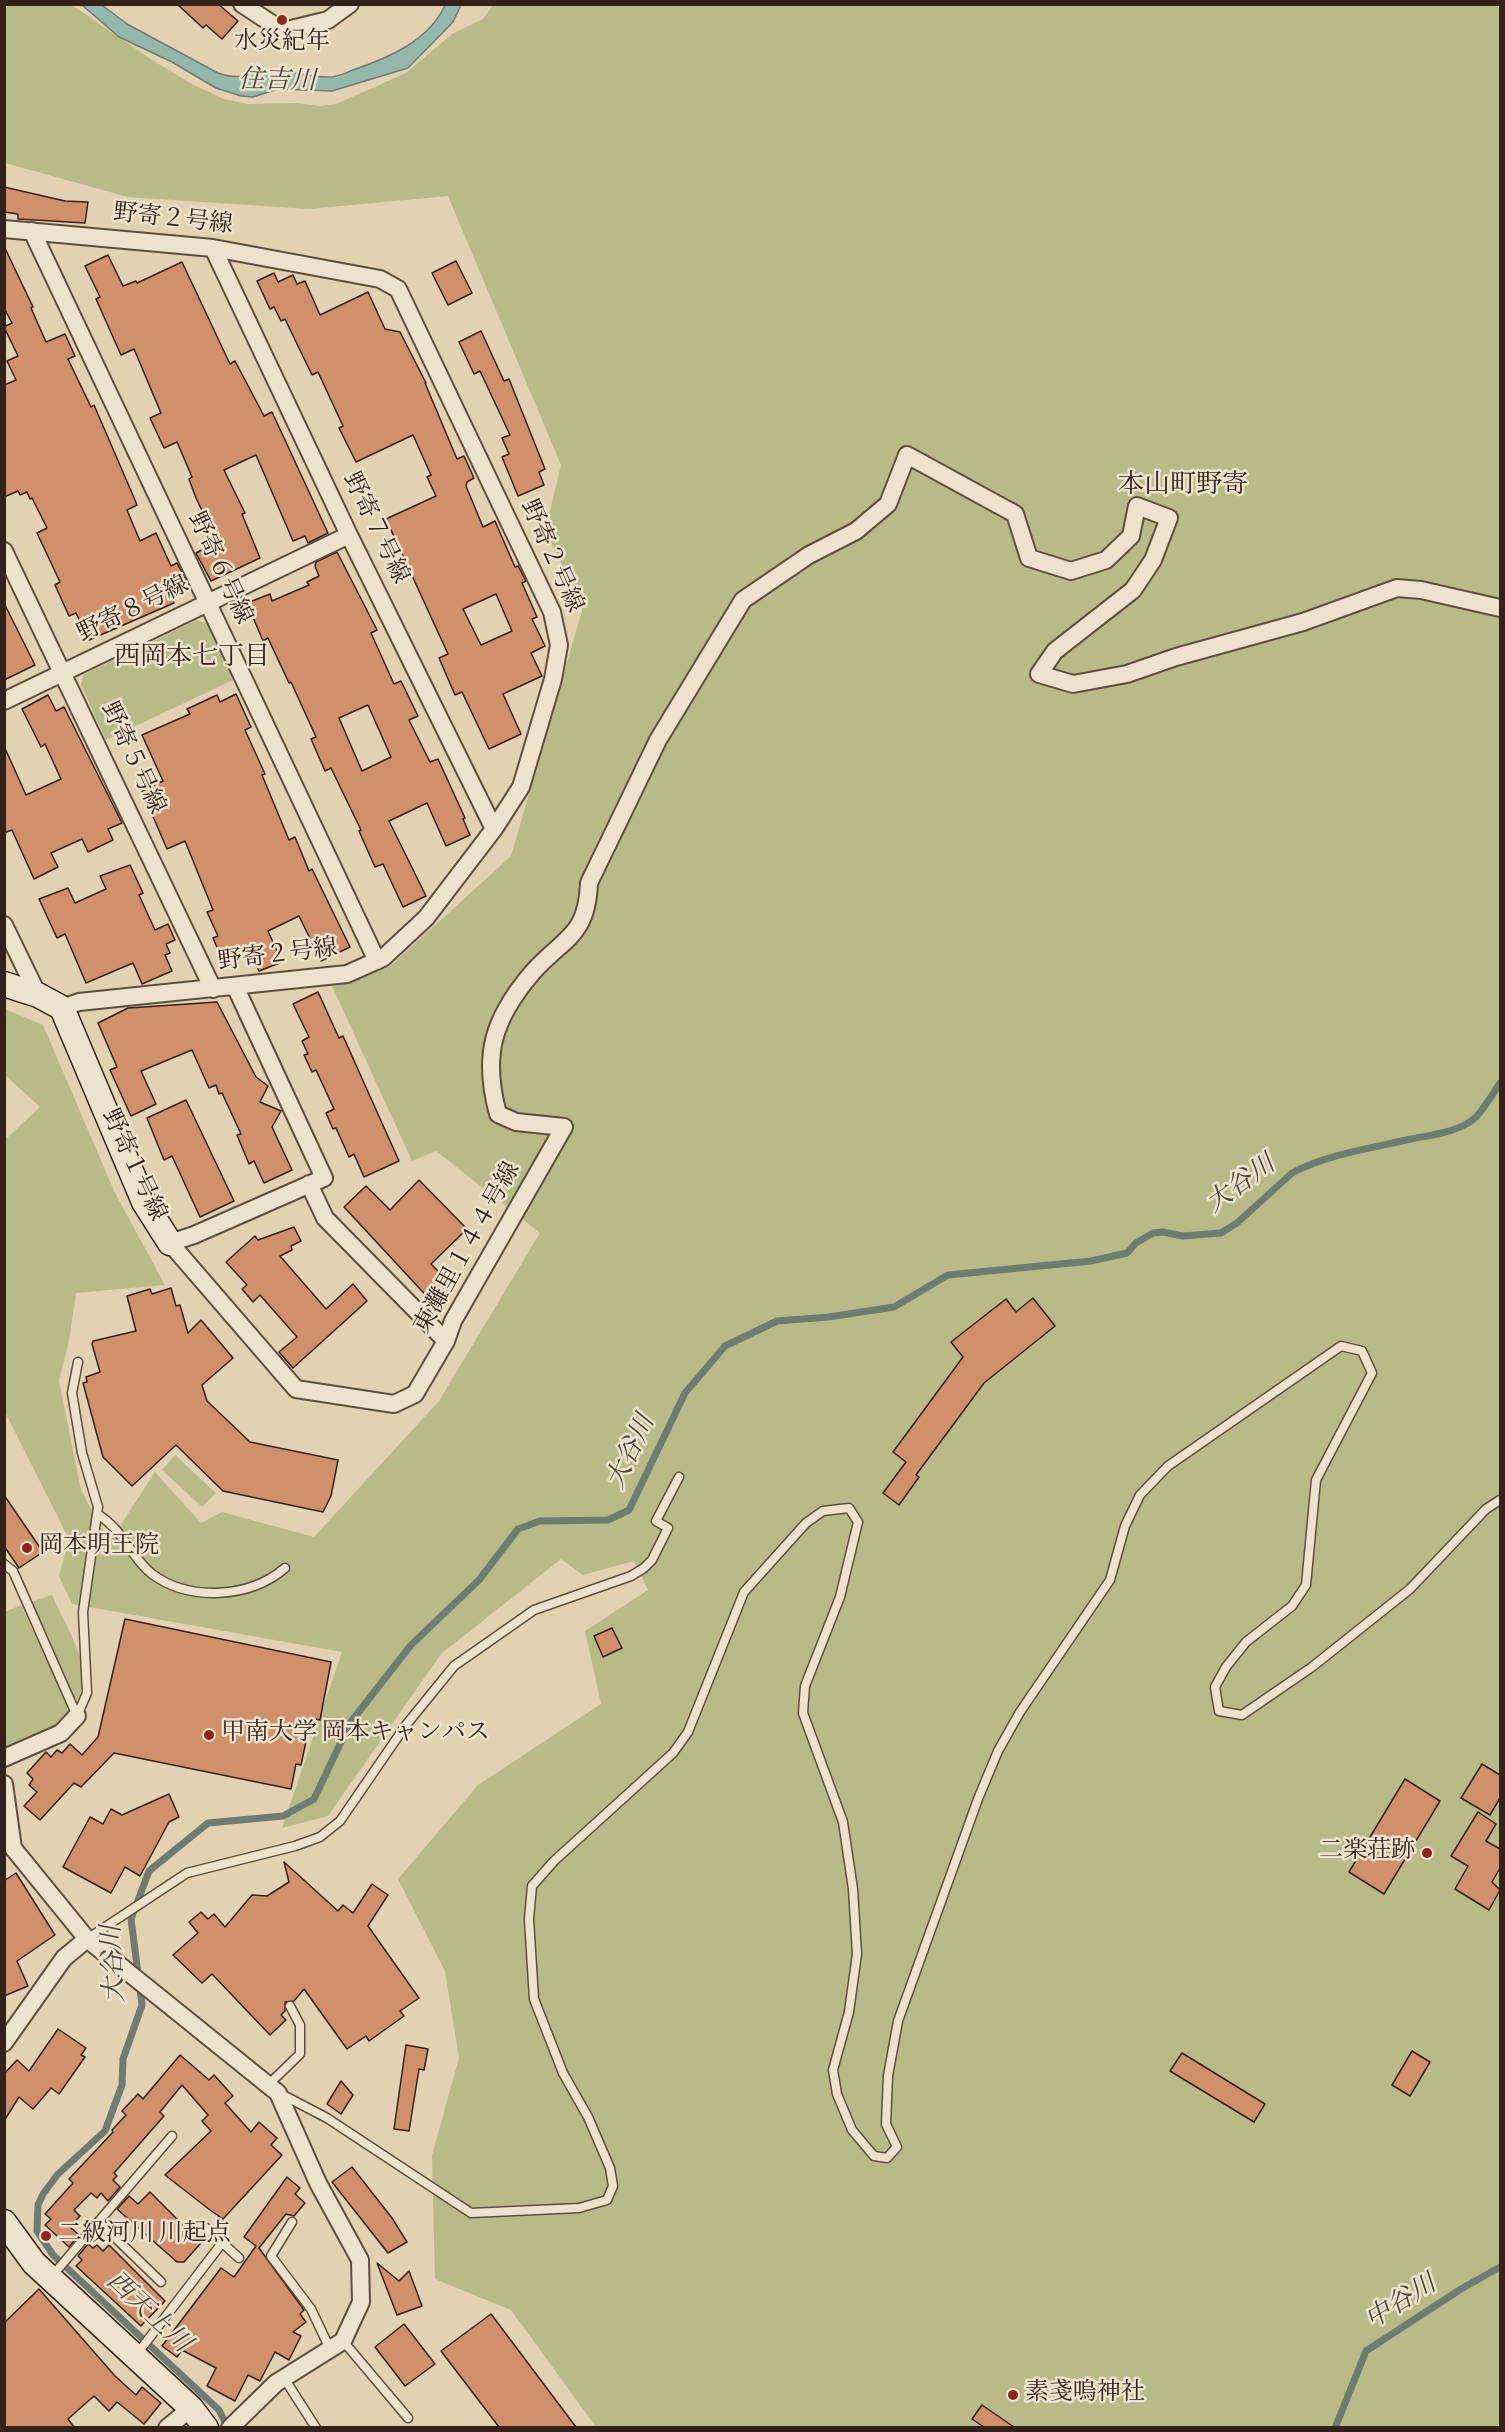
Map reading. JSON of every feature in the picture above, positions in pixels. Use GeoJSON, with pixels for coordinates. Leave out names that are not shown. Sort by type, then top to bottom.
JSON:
{"type":"FeatureCollection","features":[{"type":"Feature","properties":{"kind":"street"},"geometry":{"type":"LineString","coordinates":[[242,4],[283,31],[328,20],[350,4]]}},
{"type":"Feature","properties":{"kind":"street","name":"野寄２号線"},"geometry":{"type":"LineString","coordinates":[[4,229],[213,248],[380,279],[398,289],[552,612],[559,645],[553,679],[521,787],[494,829],[426,918],[377,961],[347,974],[79,1002],[62,1008]]}},
{"type":"Feature","properties":{"kind":"street","name":"野寄６号線"},"geometry":{"type":"LineString","coordinates":[[32,231],[377,961]]}},
{"type":"Feature","properties":{"kind":"street","name":"野寄７号線"},"geometry":{"type":"LineString","coordinates":[[213,248],[349,535],[494,829]]}},
{"type":"Feature","properties":{"kind":"street","name":"東灘里１４４号線"},"geometry":{"type":"LineString","coordinates":[[170,1243],[296,1389],[394,1404],[415,1394],[446,1341],[453,1321],[564,1127],[516,1122],[498,1114],[490,1085],[490,1046],[506,1009],[533,973],[579,927],[588,907],[589,883],[658,740],[743,600],[809,555],[856,531],[888,504],[907,455],[1015,514],[1029,558],[1071,571],[1106,560],[1131,536],[1137,506],[1169,518],[1153,560],[1133,591],[1054,651],[1039,674],[1073,684],[1127,674],[1176,657],[1304,622],[1397,588],[1421,590],[1500,608]]}},
{"type":"Feature","properties":{"kind":"street","name":"野寄８号線"},"geometry":{"type":"LineString","coordinates":[[4,701],[349,535]]}},
{"type":"Feature","properties":{"kind":"street","name":"野寄５号線"},"geometry":{"type":"LineString","coordinates":[[4,551],[213,989]]}},
{"type":"Feature","properties":{"kind":"street"},"geometry":{"type":"LineString","coordinates":[[4,925],[38,995]]}},
{"type":"Feature","properties":{"kind":"street"},"geometry":{"type":"LineString","coordinates":[[4,984],[38,995],[62,1008]]}},
{"type":"Feature","properties":{"kind":"street"},"geometry":{"type":"LineString","coordinates":[[235,986],[324,1178],[309,1184],[325,1218],[446,1341]]}},
{"type":"Feature","properties":{"kind":"street","name":"野寄１号線"},"geometry":{"type":"LineString","coordinates":[[62,1008],[144,1202],[170,1243],[194,1235],[309,1184]]}},
{"type":"Feature","properties":{"kind":"street"},"geometry":{"type":"LineString","coordinates":[[4,1758],[61,1733],[77,1716]]}},
{"type":"Feature","properties":{"kind":"street"},"geometry":{"type":"LineString","coordinates":[[4,1784],[9,1852],[87,1939],[273,2089],[318,2183],[360,2260],[361,2302],[337,2345],[284,2378],[231,2427]]}},
{"type":"Feature","properties":{"kind":"street"},"geometry":{"type":"LineString","coordinates":[[4,2043],[64,1958],[87,1939]]}},
{"type":"Feature","properties":{"kind":"street"},"geometry":{"type":"LineString","coordinates":[[4,2222],[34,2263],[57,2270],[142,2348],[206,2427]]}},
{"type":"Feature","properties":{"kind":"street"},"geometry":{"type":"LineString","coordinates":[[167,2427],[191,2408]]}},
{"type":"Feature","properties":{"kind":"lane"},"geometry":{"type":"LineString","coordinates":[[290,2006],[300,2025],[300,2054],[273,2089],[327,2118],[471,2213],[579,2208],[607,2200],[613,2186],[610,2168],[588,2116],[563,2073],[534,1999],[529,1919],[532,1886],[554,1861],[673,1753],[688,1732],[744,1592],[806,1523],[824,1511],[849,1508],[858,1522],[840,1597],[805,1686],[803,1713],[843,1822],[854,1889],[857,1954],[849,2012],[833,2070],[837,2094],[852,2130],[874,2156],[887,2158],[897,2147],[886,2124],[888,2076],[898,2021],[978,1798],[998,1751],[1020,1712],[1110,1580],[1125,1526],[1140,1495],[1168,1466],[1341,1346],[1362,1351],[1372,1373],[1316,1480],[1306,1585],[1292,1606],[1246,1642],[1226,1667],[1215,1687],[1219,1711],[1242,1715],[1312,1667],[1410,1589],[1486,1509],[1500,1500]]}},
{"type":"Feature","properties":{"kind":"lane"},"geometry":{"type":"LineString","coordinates":[[77,1716],[87,1693],[83,1612],[98,1507],[82,1453],[72,1393],[78,1362]]}},
{"type":"Feature","properties":{"kind":"lane"},"geometry":{"type":"LineString","coordinates":[[87,1939],[187,1873],[295,1846],[320,1837],[340,1821],[406,1725],[454,1666],[534,1610],[631,1576],[652,1560],[668,1528],[656,1521],[679,1477]]}},
{"type":"Feature","properties":{"kind":"lane"},"geometry":{"type":"LineString","coordinates":[[97,1514],[112,1522],[152,1574],[187,1592],[218,1594],[272,1579],[285,1568]]}},
{"type":"Feature","properties":{"kind":"lane"},"geometry":{"type":"LineString","coordinates":[[4,1564],[13,1571],[77,1716]]}},
{"type":"Feature","properties":{"kind":"lane"},"geometry":{"type":"LineString","coordinates":[[57,2270],[172,2136]]}},
{"type":"Feature","properties":{"kind":"lane"},"geometry":{"type":"LineString","coordinates":[[99,2222],[161,2282]]}},
{"type":"Feature","properties":{"kind":"lane"},"geometry":{"type":"LineString","coordinates":[[292,2222],[271,2256],[337,2345],[408,2418]]}},
{"type":"Feature","properties":{"kind":"lane"},"geometry":{"type":"LineString","coordinates":[[205,2227],[239,2258]]}},
{"type":"Feature","properties":{"kind":"lane"},"geometry":{"type":"LineString","coordinates":[[142,2348],[222,2243]]}},
{"type":"Feature","properties":{"kind":"lane"},"geometry":{"type":"LineString","coordinates":[[284,2378],[316,2427]]}},
{"type":"Feature","properties":{"kind":"green space"},"geometry":{"type":"Polygon","coordinates":[[[5,5],[72,5],[152,60],[192,84],[224,99],[248,104],[297,103],[320,106],[336,104],[406,73],[452,34],[483,19],[493,5],[1500,5],[1500,2427],[596,2427],[511,2310],[435,2279],[432,2155],[459,2058],[445,1971],[398,1879],[478,1785],[601,1704],[585,1631],[648,1590],[634,1561],[583,1575],[561,1559],[441,1654],[328,1816],[282,1828],[342,1652],[72,1604],[59,1576],[69,1539],[5,1412],[5,1140],[40,1107],[5,1075],[5,1009],[43,1025],[115,1193],[165,1285],[76,1293],[69,1341],[59,1381],[81,1490],[109,1543],[155,1472],[201,1523],[222,1512],[314,1537],[439,1401],[540,1233],[436,1151],[412,1161],[332,986],[353,982],[389,967],[511,856],[583,607],[545,531],[561,465],[448,196],[309,209],[128,197],[5,163],[5,5]]]}},
{"type":"Feature","properties":{"kind":"green space"},"geometry":{"type":"Polygon","coordinates":[[[197,620],[208,624],[233,680],[106,740],[81,685],[83,675],[197,620]]]}},
{"type":"Feature","properties":{"kind":"green space"},"geometry":{"type":"Polygon","coordinates":[[[175,1455],[216,1493],[202,1507],[162,1470],[175,1455]]]}},
{"type":"Feature","properties":{"kind":"green space"},"geometry":{"type":"Polygon","coordinates":[[[52,1595],[71,1634],[81,1662],[83,1676],[76,1702],[31,1602],[52,1595]]]}},
{"type":"Feature","properties":{"kind":"green space"},"geometry":{"type":"Polygon","coordinates":[[[21,1605],[71,1713],[56,1730],[5,1751],[5,1612],[21,1605]]]}},
{"type":"Feature","properties":{"kind":"water","name":"住吉川"},"geometry":{"type":"Polygon","coordinates":[[[82,5],[102,5],[127,24],[218,73],[228,76],[243,76],[276,70],[330,77],[344,74],[393,54],[429,29],[445,5],[461,5],[453,22],[408,68],[332,91],[278,89],[253,97],[241,96],[216,88],[172,62],[119,37],[82,5]]]}},
{"type":"Feature","properties":{"kind":"building"},"geometry":{"type":"Polygon","coordinates":[[[177,4],[218,4],[238,21],[222,39],[206,25],[203,28],[177,4]]]}},
{"type":"Feature","properties":{"kind":"building"},"geometry":{"type":"Polygon","coordinates":[[[4,187],[65,201],[88,202],[85,223],[18,219],[18,214],[4,212],[4,187]]]}},
{"type":"Feature","properties":{"kind":"building"},"geometry":{"type":"Polygon","coordinates":[[[4,246],[33,307],[31,308],[46,342],[65,334],[75,356],[68,359],[91,407],[94,405],[137,505],[127,510],[140,541],[156,533],[171,566],[177,563],[186,580],[167,589],[174,603],[89,640],[76,613],[69,616],[55,585],[60,582],[37,533],[47,528],[32,498],[30,499],[27,492],[20,495],[18,491],[4,497],[4,385],[16,380],[7,361],[18,356],[4,327],[12,323],[4,308],[4,246]]]}},
{"type":"Feature","properties":{"kind":"building"},"geometry":{"type":"Polygon","coordinates":[[[108,255],[123,286],[136,281],[137,283],[182,262],[230,364],[235,361],[264,416],[272,412],[328,533],[308,543],[305,536],[293,541],[256,455],[224,470],[245,513],[242,514],[260,558],[211,581],[196,553],[217,542],[196,498],[189,479],[192,477],[177,442],[164,448],[150,418],[161,413],[134,349],[121,355],[96,299],[100,297],[85,266],[108,255]]]}},
{"type":"Feature","properties":{"kind":"building"},"geometry":{"type":"Polygon","coordinates":[[[456,261],[472,293],[448,305],[432,273],[456,261]]]}},
{"type":"Feature","properties":{"kind":"building"},"geometry":{"type":"Polygon","coordinates":[[[274,273],[278,282],[293,275],[297,284],[305,281],[320,315],[368,292],[385,329],[400,332],[426,383],[457,459],[464,456],[474,478],[467,482],[466,486],[483,527],[495,521],[515,567],[518,566],[526,581],[522,583],[537,617],[532,619],[545,646],[531,653],[542,676],[503,694],[521,734],[489,749],[462,692],[455,695],[439,658],[448,654],[386,519],[436,496],[427,477],[431,475],[413,435],[356,462],[339,428],[343,426],[318,372],[312,375],[285,319],[281,321],[274,307],[270,309],[257,281],[274,273]],[[496,594],[463,609],[481,645],[512,631],[496,594]]]}},
{"type":"Feature","properties":{"kind":"building"},"geometry":{"type":"Polygon","coordinates":[[[481,331],[504,381],[509,379],[545,469],[539,472],[544,485],[518,496],[502,457],[509,454],[502,438],[510,435],[480,371],[474,374],[459,342],[481,331]]]}},
{"type":"Feature","properties":{"kind":"building"},"geometry":{"type":"Polygon","coordinates":[[[337,552],[377,630],[371,633],[394,684],[401,681],[418,716],[409,720],[430,762],[438,759],[465,818],[463,819],[470,835],[446,846],[427,803],[389,821],[426,896],[403,907],[383,864],[375,867],[359,831],[361,830],[331,768],[325,771],[311,739],[316,737],[291,682],[289,683],[268,638],[263,641],[247,603],[270,594],[272,601],[309,585],[307,582],[319,576],[315,566],[316,562],[337,552]],[[368,705],[339,718],[362,771],[391,757],[368,705]]]}},
{"type":"Feature","properties":{"kind":"building"},"geometry":{"type":"Polygon","coordinates":[[[4,603],[35,665],[4,680],[4,603]]]}},
{"type":"Feature","properties":{"kind":"building"},"geometry":{"type":"Polygon","coordinates":[[[236,694],[251,727],[245,730],[265,774],[262,775],[289,840],[295,837],[309,871],[312,869],[350,947],[321,961],[299,916],[268,931],[282,962],[259,971],[249,948],[222,959],[213,938],[218,936],[207,912],[213,910],[185,841],[167,849],[142,791],[163,781],[142,735],[190,714],[187,709],[217,695],[220,702],[236,694]]]}},
{"type":"Feature","properties":{"kind":"building"},"geometry":{"type":"Polygon","coordinates":[[[48,695],[56,711],[64,707],[122,823],[108,829],[113,840],[88,852],[82,839],[51,853],[58,867],[34,879],[12,830],[4,833],[4,746],[26,795],[61,779],[45,744],[41,747],[22,709],[48,695]]]}},
{"type":"Feature","properties":{"kind":"building"},"geometry":{"type":"Polygon","coordinates":[[[130,865],[143,893],[139,895],[155,930],[168,924],[175,940],[166,944],[170,953],[165,955],[172,971],[142,984],[133,963],[86,983],[65,934],[57,938],[39,899],[68,888],[75,903],[106,889],[100,876],[130,865]]]}},
{"type":"Feature","properties":{"kind":"building"},"geometry":{"type":"Polygon","coordinates":[[[318,992],[339,1038],[343,1036],[399,1161],[364,1177],[354,1154],[349,1157],[336,1128],[333,1129],[326,1113],[334,1109],[316,1070],[312,1072],[304,1055],[308,1054],[302,1041],[309,1037],[293,1004],[318,992]]]}},
{"type":"Feature","properties":{"kind":"building"},"geometry":{"type":"Polygon","coordinates":[[[217,1002],[256,1077],[268,1086],[260,1102],[281,1111],[272,1127],[292,1170],[264,1183],[254,1161],[249,1164],[237,1135],[241,1134],[222,1093],[219,1094],[216,1085],[209,1088],[192,1050],[141,1071],[156,1104],[131,1116],[110,1070],[117,1067],[98,1023],[128,1008],[217,1002]]]}},
{"type":"Feature","properties":{"kind":"building"},"geometry":{"type":"Polygon","coordinates":[[[186,1100],[234,1201],[200,1217],[172,1156],[164,1160],[147,1118],[186,1100]]]}},
{"type":"Feature","properties":{"kind":"building"},"geometry":{"type":"Polygon","coordinates":[[[419,1180],[467,1229],[431,1264],[452,1285],[434,1304],[344,1207],[366,1186],[390,1210],[419,1180]]]}},
{"type":"Feature","properties":{"kind":"building"},"geometry":{"type":"Polygon","coordinates":[[[294,1227],[301,1241],[291,1246],[292,1250],[280,1256],[326,1309],[353,1284],[367,1301],[293,1368],[279,1352],[297,1337],[260,1295],[253,1302],[242,1289],[247,1285],[226,1262],[255,1236],[258,1240],[294,1227]]]}},
{"type":"Feature","properties":{"kind":"building"},"geometry":{"type":"Polygon","coordinates":[[[171,1288],[176,1306],[180,1305],[188,1333],[201,1320],[233,1358],[202,1385],[207,1401],[250,1442],[338,1460],[331,1496],[323,1512],[223,1491],[176,1445],[132,1486],[103,1457],[83,1383],[87,1382],[86,1377],[100,1372],[93,1341],[136,1331],[127,1296],[150,1289],[152,1294],[171,1288]]]}},
{"type":"Feature","properties":{"kind":"building"},"geometry":{"type":"Polygon","coordinates":[[[1033,1298],[1055,1326],[984,1383],[916,1475],[919,1477],[899,1505],[883,1493],[906,1462],[893,1452],[963,1357],[951,1342],[1006,1299],[1016,1312],[1033,1298]]]}},
{"type":"Feature","properties":{"kind":"building"},"geometry":{"type":"Polygon","coordinates":[[[4,1495],[43,1552],[19,1568],[4,1546],[4,1495]]]}},
{"type":"Feature","properties":{"kind":"building"},"geometry":{"type":"Polygon","coordinates":[[[125,1619],[331,1662],[320,1720],[311,1718],[301,1765],[296,1764],[291,1789],[114,1753],[81,1787],[74,1783],[40,1820],[24,1806],[37,1792],[29,1785],[33,1779],[27,1773],[46,1752],[51,1757],[57,1750],[62,1753],[70,1744],[82,1755],[98,1737],[125,1619]]]}},
{"type":"Feature","properties":{"kind":"building"},"geometry":{"type":"Polygon","coordinates":[[[612,1628],[622,1648],[603,1657],[594,1636],[612,1628]]]}},
{"type":"Feature","properties":{"kind":"building"},"geometry":{"type":"Polygon","coordinates":[[[1482,1764],[1500,1775],[1500,1798],[1490,1815],[1461,1798],[1482,1764]]]}},
{"type":"Feature","properties":{"kind":"building"},"geometry":{"type":"Polygon","coordinates":[[[1405,1779],[1440,1801],[1384,1894],[1349,1872],[1405,1779]]]}},
{"type":"Feature","properties":{"kind":"building"},"geometry":{"type":"Polygon","coordinates":[[[169,1794],[179,1817],[169,1822],[140,1876],[125,1867],[111,1893],[63,1867],[90,1817],[103,1824],[111,1809],[122,1815],[169,1794]]]}},
{"type":"Feature","properties":{"kind":"building"},"geometry":{"type":"Polygon","coordinates":[[[1478,1812],[1496,1824],[1486,1841],[1500,1849],[1500,1868],[1492,1882],[1500,1890],[1489,1910],[1455,1889],[1468,1866],[1451,1856],[1478,1812]]]}},
{"type":"Feature","properties":{"kind":"building"},"geometry":{"type":"Polygon","coordinates":[[[284,1862],[338,1911],[343,1905],[353,1913],[372,1884],[388,1895],[368,1926],[419,1998],[400,2011],[404,2016],[369,2041],[366,2036],[347,2049],[304,1989],[294,2001],[285,2002],[285,2011],[281,2015],[286,2020],[270,2035],[212,1974],[202,1983],[173,1955],[198,1933],[189,1922],[201,1912],[208,1919],[214,1914],[225,1927],[252,1895],[267,1896],[289,1882],[284,1862]]]}},
{"type":"Feature","properties":{"kind":"building"},"geometry":{"type":"Polygon","coordinates":[[[16,1873],[55,1935],[17,1961],[28,1986],[4,1996],[4,1881],[16,1873]]]}},
{"type":"Feature","properties":{"kind":"building"},"geometry":{"type":"Polygon","coordinates":[[[58,2029],[86,2048],[81,2055],[85,2057],[59,2094],[51,2088],[33,2109],[19,2097],[4,2121],[4,2074],[17,2060],[29,2071],[58,2029]]]}},
{"type":"Feature","properties":{"kind":"building"},"geometry":{"type":"Polygon","coordinates":[[[406,2045],[428,2049],[424,2070],[419,2069],[409,2131],[394,2129],[406,2045]]]}},
{"type":"Feature","properties":{"kind":"building"},"geometry":{"type":"Polygon","coordinates":[[[1412,2051],[1430,2062],[1410,2096],[1392,2085],[1412,2051]]]}},
{"type":"Feature","properties":{"kind":"building"},"geometry":{"type":"Polygon","coordinates":[[[1182,2053],[1265,2104],[1254,2122],[1170,2071],[1182,2053]]]}},
{"type":"Feature","properties":{"kind":"building"},"geometry":{"type":"Polygon","coordinates":[[[180,2055],[209,2080],[214,2075],[233,2096],[225,2103],[251,2132],[259,2122],[277,2138],[271,2145],[282,2155],[223,2219],[210,2210],[165,2175],[211,2131],[202,2121],[208,2115],[182,2085],[160,2112],[164,2116],[114,2173],[117,2176],[113,2180],[120,2187],[108,2201],[101,2193],[97,2198],[91,2193],[74,2210],[80,2216],[70,2227],[79,2235],[69,2247],[45,2225],[51,2219],[45,2214],[73,2183],[69,2179],[126,2115],[122,2111],[138,2094],[143,2099],[180,2055]]]}},
{"type":"Feature","properties":{"kind":"building"},"geometry":{"type":"Polygon","coordinates":[[[341,2081],[353,2095],[341,2114],[327,2104],[341,2081]]]}},
{"type":"Feature","properties":{"kind":"building"},"geometry":{"type":"Polygon","coordinates":[[[352,2167],[392,2218],[407,2242],[388,2253],[332,2182],[352,2167]]]}},
{"type":"Feature","properties":{"kind":"building"},"geometry":{"type":"Polygon","coordinates":[[[287,2177],[300,2188],[295,2194],[305,2203],[294,2216],[286,2214],[259,2248],[304,2310],[300,2314],[306,2322],[293,2332],[301,2336],[289,2360],[275,2352],[260,2381],[248,2375],[235,2401],[207,2386],[216,2368],[182,2350],[177,2357],[162,2346],[221,2268],[234,2277],[256,2246],[244,2237],[287,2177]]]}},
{"type":"Feature","properties":{"kind":"building"},"geometry":{"type":"Polygon","coordinates":[[[150,2192],[201,2243],[184,2262],[177,2262],[117,2209],[129,2196],[138,2204],[150,2192]]]}},
{"type":"Feature","properties":{"kind":"building"},"geometry":{"type":"Polygon","coordinates":[[[88,2244],[93,2248],[97,2245],[103,2251],[109,2245],[165,2301],[141,2326],[76,2266],[82,2260],[78,2256],[88,2244]]]}},
{"type":"Feature","properties":{"kind":"building"},"geometry":{"type":"Polygon","coordinates":[[[377,2263],[399,2281],[409,2271],[422,2306],[397,2315],[377,2263]]]}},
{"type":"Feature","properties":{"kind":"building"},"geometry":{"type":"Polygon","coordinates":[[[39,2289],[115,2376],[136,2395],[142,2387],[161,2403],[144,2424],[117,2402],[109,2411],[94,2396],[68,2419],[74,2427],[4,2427],[4,2323],[39,2289]]]}},
{"type":"Feature","properties":{"kind":"building"},"geometry":{"type":"Polygon","coordinates":[[[491,2314],[576,2427],[499,2427],[441,2351],[491,2314]]]}},
{"type":"Feature","properties":{"kind":"building"},"geometry":{"type":"Polygon","coordinates":[[[404,2324],[435,2364],[405,2386],[375,2347],[404,2324]]]}},
{"type":"Feature","properties":{"kind":"building"},"geometry":{"type":"Polygon","coordinates":[[[982,2405],[1014,2427],[984,2427],[972,2419],[982,2405]]]}},
{"type":"Feature","properties":{"kind":"waterway","name":"大谷川"},"geometry":{"type":"LineString","coordinates":[[228,2428],[219,2410],[53,2255],[37,2231],[38,2205],[43,2194],[58,2174],[105,2131],[122,2085],[123,2059],[142,2005],[131,1919],[149,1871],[208,1823],[283,1816],[314,1799],[350,1723],[411,1645],[479,1580],[518,1529],[540,1521],[608,1520],[629,1510],[685,1393],[725,1346],[777,1321],[829,1317],[894,1307],[948,1275],[1091,1261],[1127,1253],[1136,1243],[1153,1233],[1163,1232],[1183,1236],[1221,1233],[1237,1223],[1292,1173],[1306,1166],[1350,1152],[1436,1134],[1462,1126],[1476,1117],[1500,1083]]}},
{"type":"Feature","properties":{"kind":"waterway","name":"中谷川"},"geometry":{"type":"LineString","coordinates":[[1335,2428],[1366,2351],[1461,2289],[1500,2267]]}},
{"type":"Feature","properties":{"kind":"place","name":"水災紀年"},"geometry":{"type":"Point","coordinates":[282,20]}},
{"type":"Feature","properties":{"kind":"place","name":"岡本明王院"},"geometry":{"type":"Point","coordinates":[27,1548]}},
{"type":"Feature","properties":{"kind":"place","name":"甲南大学 岡本キャンパス"},"geometry":{"type":"Point","coordinates":[209,1735]}},
{"type":"Feature","properties":{"kind":"place","name":"二楽荘跡"},"geometry":{"type":"Point","coordinates":[1427,1853]}},
{"type":"Feature","properties":{"kind":"place","name":"二級河川 川起点"},"geometry":{"type":"Point","coordinates":[46,2236]}},
{"type":"Feature","properties":{"kind":"place","name":"素戔嗚神社"},"geometry":{"type":"Point","coordinates":[1013,2395]}},
{"type":"Feature","properties":{"kind":"district","name":"本山町野寄"},"geometry":{"type":"Point","coordinates":[1183,487]}},
{"type":"Feature","properties":{"kind":"district","name":"西岡本七丁目"},"geometry":{"type":"Point","coordinates":[192,659]}},
{"type":"Feature","properties":{"kind":"water label","name":"西天上川"},"geometry":{"type":"Point","coordinates":[147,2314]}}]}
